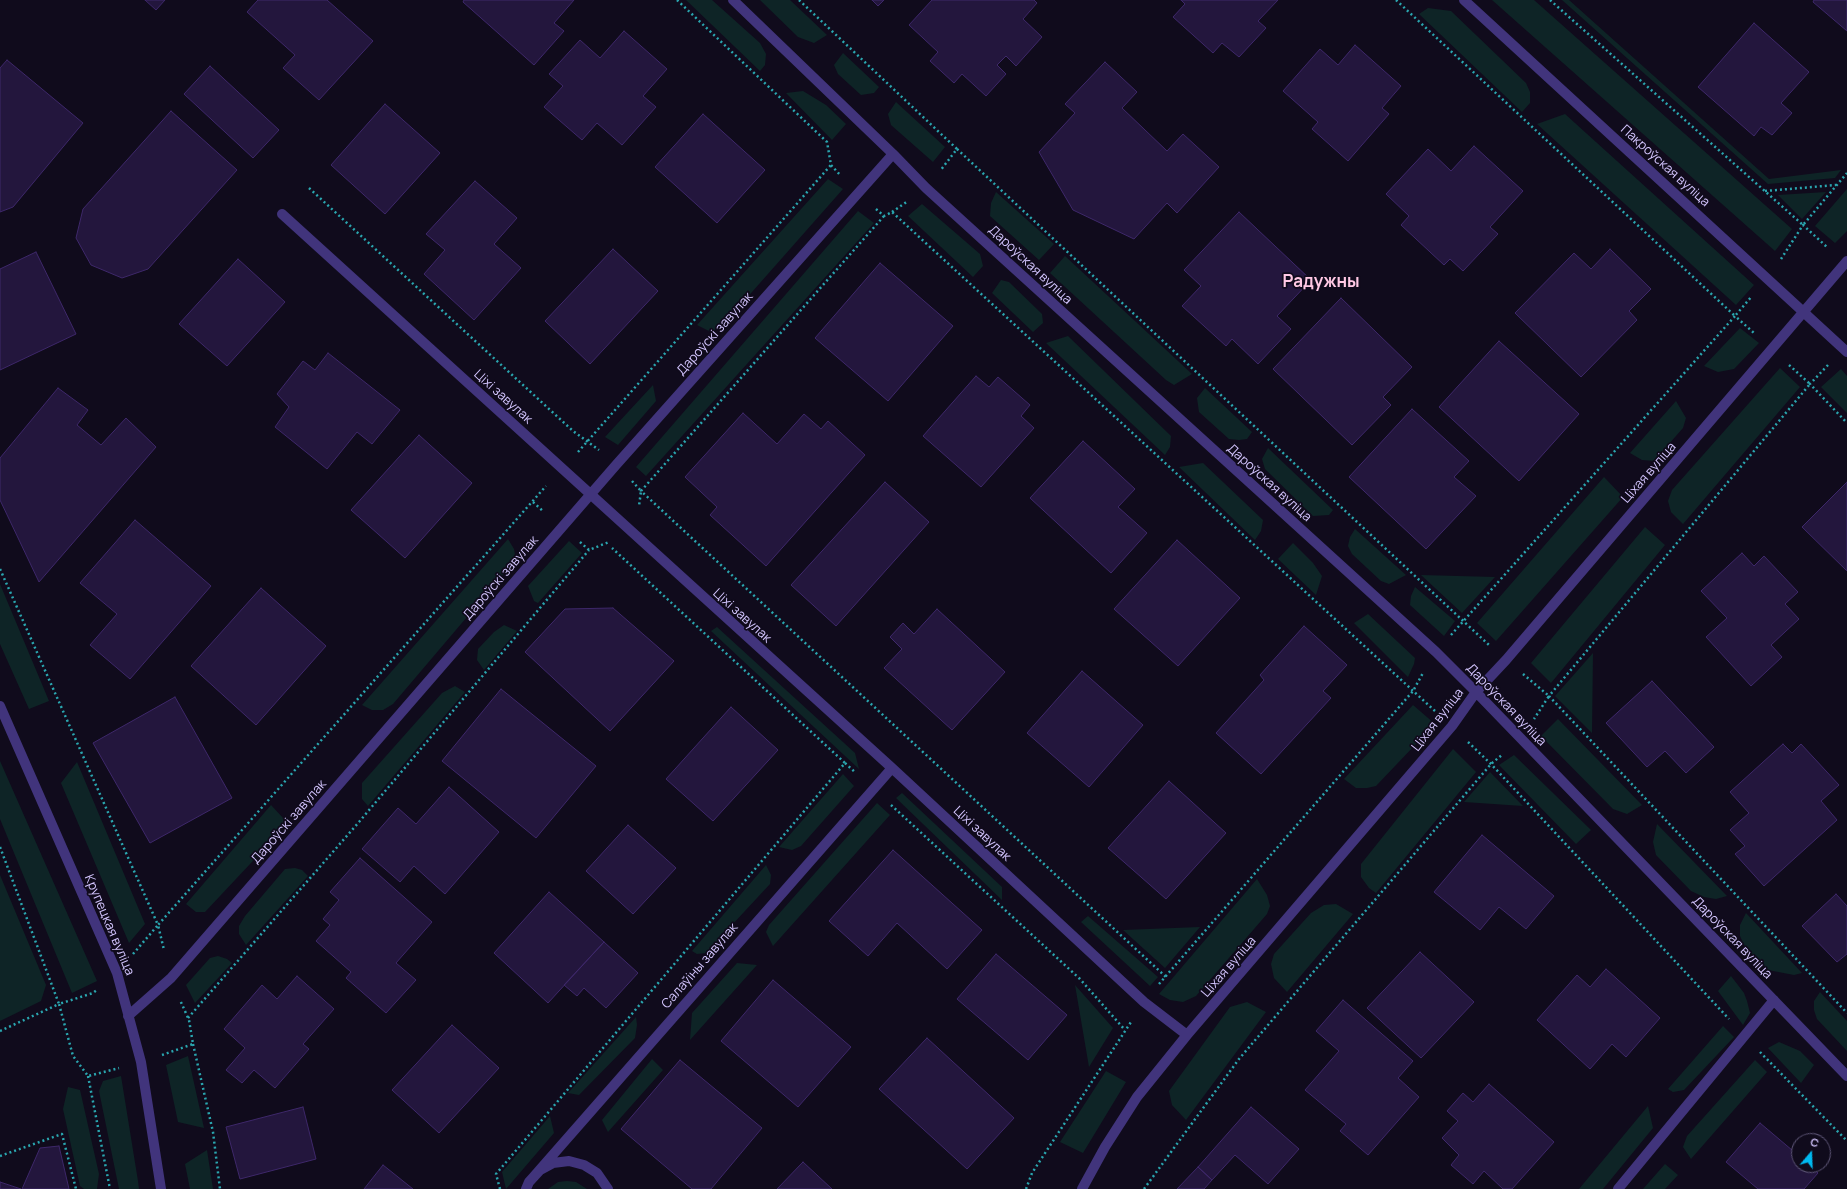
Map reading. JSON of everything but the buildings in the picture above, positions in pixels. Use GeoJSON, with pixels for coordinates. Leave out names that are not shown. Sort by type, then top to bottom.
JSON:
{"type":"FeatureCollection","features":[{"type":"Feature","properties":{"kind":"street","name":"Дароўская вуліца"},"geometry":{"type":"LineString","coordinates":[[733,0],[893,154],[926,188],[1436,652],[1847,1076]]}},
{"type":"Feature","properties":{"kind":"street","name":"Пакроўская вуліца"},"geometry":{"type":"LineString","coordinates":[[1464,0],[1847,352]]}},
{"type":"Feature","properties":{"kind":"street","name":"Дароўскі завулак"},"geometry":{"type":"LineString","coordinates":[[128,1016],[171,978],[616,465],[893,154]]}},
{"type":"Feature","properties":{"kind":"street","name":"Ціхі завулак"},"geometry":{"type":"LineString","coordinates":[[282,214],[892,768],[1144,1002],[1187,1035]]}},
{"type":"Feature","properties":{"kind":"street","name":"Ціхая вуліца"},"geometry":{"type":"LineString","coordinates":[[1082,1189],[1105,1147],[1138,1097],[1187,1035],[1452,726],[1476,692],[1506,660],[1846,262]]}},
{"type":"Feature","properties":{"kind":"street","name":"Крупецкая вуліца"},"geometry":{"type":"LineString","coordinates":[[0,706],[117,973],[141,1062],[161,1189]]}},
{"type":"Feature","properties":{"kind":"street","name":"Салаўіны завулак"},"geometry":{"type":"LineString","coordinates":[[527,1185],[892,768]]}},
{"type":"Feature","properties":{"kind":"street"},"geometry":{"type":"LineString","coordinates":[[1618,1189],[1774,1000]]}},
{"type":"Feature","properties":{"kind":"street","name":"Салаўіны завулак"},"geometry":{"type":"LineString","coordinates":[[527,1185],[540,1170],[553,1163],[569,1161],[584,1165],[597,1173],[608,1189]]}},
{"type":"Feature","properties":{"kind":"path"},"geometry":{"type":"LineString","coordinates":[[677,0],[827,142],[831,165],[857,193],[884,216]]}},
{"type":"Feature","properties":{"kind":"path"},"geometry":{"type":"LineString","coordinates":[[799,0],[1463,622],[1549,696],[1847,1012]]}},
{"type":"Feature","properties":{"kind":"path"},"geometry":{"type":"LineString","coordinates":[[1396,0],[1810,384],[1847,422]]}},
{"type":"Feature","properties":{"kind":"path"},"geometry":{"type":"LineString","coordinates":[[1550,0],[1846,262]]}},
{"type":"Feature","properties":{"kind":"path"},"geometry":{"type":"LineString","coordinates":[[957,149],[926,188],[884,216],[641,491],[641,504],[607,544],[1080,979],[1125,1030]]}},
{"type":"Feature","properties":{"kind":"path"},"geometry":{"type":"LineString","coordinates":[[0,569],[158,925],[562,469],[589,441],[831,165]]}},
{"type":"Feature","properties":{"kind":"path"},"geometry":{"type":"LineString","coordinates":[[1026,1189],[1032,1174],[1144,1002],[1413,691],[1436,652],[1768,278],[1803,225],[1847,173]]}},
{"type":"Feature","properties":{"kind":"path"},"geometry":{"type":"LineString","coordinates":[[1765,191],[1837,184]]}},
{"type":"Feature","properties":{"kind":"path"},"geometry":{"type":"LineString","coordinates":[[309,188],[573,430],[589,441],[616,465],[641,491],[1166,976]]}},
{"type":"Feature","properties":{"kind":"path"},"geometry":{"type":"LineString","coordinates":[[892,212],[1452,726],[1491,764],[1744,1035],[1847,1141]]}},
{"type":"Feature","properties":{"kind":"path"},"geometry":{"type":"LineString","coordinates":[[1144,1189],[1239,1059],[1491,764],[1522,739],[1549,696],[1810,384]]}},
{"type":"Feature","properties":{"kind":"path"},"geometry":{"type":"LineString","coordinates":[[188,1018],[359,822],[589,550]]}},
{"type":"Feature","properties":{"kind":"path"},"geometry":{"type":"LineString","coordinates":[[500,1189],[496,1174],[845,763]]}},
{"type":"Feature","properties":{"kind":"path"},"geometry":{"type":"LineString","coordinates":[[0,847],[59,1004],[93,993],[117,973]]}},
{"type":"Feature","properties":{"kind":"path"},"geometry":{"type":"LineString","coordinates":[[193,1044],[214,1132],[220,1189]]}},
{"type":"Feature","properties":{"kind":"path"},"geometry":{"type":"LineString","coordinates":[[88,1076],[110,1189]]}},
{"type":"Feature","properties":{"kind":"path"},"geometry":{"type":"LineString","coordinates":[[0,1156],[62,1134],[76,1189]]}},
{"type":"Feature","properties":{"kind":"green space"},"geometry":{"type":"Polygon","coordinates":[[[686,0],[712,0],[760,43],[766,54],[765,65],[760,71],[686,0]]]}},
{"type":"Feature","properties":{"kind":"green space"},"geometry":{"type":"Polygon","coordinates":[[[760,0],[790,0],[827,35],[814,43],[798,37],[760,0]]]}},
{"type":"Feature","properties":{"kind":"green space"},"geometry":{"type":"Polygon","coordinates":[[[1492,0],[1534,0],[1792,229],[1775,251],[1492,0]]]}},
{"type":"Feature","properties":{"kind":"green space"},"geometry":{"type":"Polygon","coordinates":[[[1562,0],[1569,0],[1769,179],[1841,170],[1835,178],[1768,184],[1562,0]]]}},
{"type":"Feature","properties":{"kind":"green space"},"geometry":{"type":"Polygon","coordinates":[[[1428,8],[1451,11],[1526,83],[1530,92],[1530,103],[1522,112],[1419,14],[1428,8]]]}},
{"type":"Feature","properties":{"kind":"green space"},"geometry":{"type":"Polygon","coordinates":[[[843,53],[879,87],[874,93],[861,95],[838,74],[834,65],[843,53]]]}},
{"type":"Feature","properties":{"kind":"green space"},"geometry":{"type":"Polygon","coordinates":[[[803,91],[826,105],[846,124],[832,140],[786,93],[803,91]]]}},
{"type":"Feature","properties":{"kind":"green space"},"geometry":{"type":"Polygon","coordinates":[[[896,102],[945,147],[933,162],[891,125],[888,114],[896,102]]]}},
{"type":"Feature","properties":{"kind":"green space"},"geometry":{"type":"Polygon","coordinates":[[[1565,114],[1754,285],[1736,305],[1537,124],[1565,114]]]}},
{"type":"Feature","properties":{"kind":"green space"},"geometry":{"type":"Polygon","coordinates":[[[828,179],[843,189],[722,326],[711,332],[697,325],[828,179]]]}},
{"type":"Feature","properties":{"kind":"green space"},"geometry":{"type":"Polygon","coordinates":[[[1847,189],[1847,231],[1835,243],[1815,226],[1847,189]]]}},
{"type":"Feature","properties":{"kind":"green space"},"geometry":{"type":"Polygon","coordinates":[[[996,192],[1054,244],[1039,260],[990,216],[991,203],[996,192]]]}},
{"type":"Feature","properties":{"kind":"green space"},"geometry":{"type":"Polygon","coordinates":[[[1826,192],[1802,219],[1778,195],[1826,192]]]}},
{"type":"Feature","properties":{"kind":"green space"},"geometry":{"type":"Polygon","coordinates":[[[922,204],[980,254],[983,266],[973,277],[908,216],[922,204]]]}},
{"type":"Feature","properties":{"kind":"green space"},"geometry":{"type":"Polygon","coordinates":[[[858,211],[874,223],[646,476],[636,467],[858,211]]]}},
{"type":"Feature","properties":{"kind":"green space"},"geometry":{"type":"Polygon","coordinates":[[[1065,256],[1192,374],[1174,385],[1166,380],[1050,273],[1065,256]]]}},
{"type":"Feature","properties":{"kind":"green space"},"geometry":{"type":"Polygon","coordinates":[[[1001,280],[1009,282],[1042,314],[1043,323],[1033,332],[992,293],[1001,280]]]}},
{"type":"Feature","properties":{"kind":"green space"},"geometry":{"type":"Polygon","coordinates":[[[1740,328],[1759,343],[1734,369],[1718,372],[1704,366],[1740,328]]]}},
{"type":"Feature","properties":{"kind":"green space"},"geometry":{"type":"Polygon","coordinates":[[[1068,336],[1171,436],[1170,447],[1165,455],[1046,343],[1068,336]]]}},
{"type":"Feature","properties":{"kind":"green space"},"geometry":{"type":"Polygon","coordinates":[[[1780,368],[1800,387],[1683,524],[1671,512],[1668,501],[1672,490],[1780,368]]]}},
{"type":"Feature","properties":{"kind":"green space"},"geometry":{"type":"Polygon","coordinates":[[[1841,369],[1847,376],[1847,413],[1821,387],[1841,369]]]}},
{"type":"Feature","properties":{"kind":"green space"},"geometry":{"type":"Polygon","coordinates":[[[653,385],[656,401],[618,445],[605,437],[653,385]]]}},
{"type":"Feature","properties":{"kind":"green space"},"geometry":{"type":"Polygon","coordinates":[[[1205,388],[1252,432],[1247,439],[1229,439],[1199,412],[1197,398],[1205,388]]]}},
{"type":"Feature","properties":{"kind":"green space"},"geometry":{"type":"Polygon","coordinates":[[[1676,401],[1686,418],[1683,428],[1654,461],[1642,460],[1630,453],[1676,401]]]}},
{"type":"Feature","properties":{"kind":"green space"},"geometry":{"type":"Polygon","coordinates":[[[1268,448],[1333,510],[1329,515],[1313,516],[1265,469],[1262,459],[1268,448]]]}},
{"type":"Feature","properties":{"kind":"green space"},"geometry":{"type":"Polygon","coordinates":[[[1203,463],[1263,520],[1261,531],[1255,540],[1179,467],[1203,463]]]}},
{"type":"Feature","properties":{"kind":"green space"},"geometry":{"type":"Polygon","coordinates":[[[1604,477],[1623,497],[1496,641],[1477,623],[1604,477]]]}},
{"type":"Feature","properties":{"kind":"green space"},"geometry":{"type":"Polygon","coordinates":[[[1645,527],[1665,545],[1551,683],[1531,663],[1645,527]]]}},
{"type":"Feature","properties":{"kind":"green space"},"geometry":{"type":"Polygon","coordinates":[[[1355,529],[1406,575],[1389,584],[1381,581],[1352,554],[1348,546],[1350,537],[1355,529]]]}},
{"type":"Feature","properties":{"kind":"green space"},"geometry":{"type":"Polygon","coordinates":[[[508,539],[514,549],[515,555],[512,564],[393,704],[383,710],[372,710],[362,705],[508,539]]]}},
{"type":"Feature","properties":{"kind":"green space"},"geometry":{"type":"Polygon","coordinates":[[[569,541],[582,553],[538,603],[534,601],[528,586],[569,541]]]}},
{"type":"Feature","properties":{"kind":"green space"},"geometry":{"type":"Polygon","coordinates":[[[1293,543],[1313,563],[1322,576],[1316,595],[1278,559],[1293,543]]]}},
{"type":"Feature","properties":{"kind":"green space"},"geometry":{"type":"Polygon","coordinates":[[[1421,575],[1495,577],[1462,613],[1421,575]]]}},
{"type":"Feature","properties":{"kind":"green space"},"geometry":{"type":"Polygon","coordinates":[[[0,584],[49,701],[29,709],[0,644],[0,584]]]}},
{"type":"Feature","properties":{"kind":"green space"},"geometry":{"type":"Polygon","coordinates":[[[1415,587],[1455,621],[1444,636],[1410,605],[1411,596],[1415,587]]]}},
{"type":"Feature","properties":{"kind":"green space"},"geometry":{"type":"Polygon","coordinates":[[[1368,614],[1415,658],[1408,677],[1354,623],[1368,614]]]}},
{"type":"Feature","properties":{"kind":"green space"},"geometry":{"type":"Polygon","coordinates":[[[504,625],[517,631],[484,670],[477,660],[478,649],[494,632],[504,625]]]}},
{"type":"Feature","properties":{"kind":"green space"},"geometry":{"type":"Polygon","coordinates":[[[717,627],[855,753],[859,769],[711,631],[717,627]]]}},
{"type":"Feature","properties":{"kind":"green space"},"geometry":{"type":"Polygon","coordinates":[[[1593,653],[1592,733],[1555,696],[1593,653]]]}},
{"type":"Feature","properties":{"kind":"green space"},"geometry":{"type":"Polygon","coordinates":[[[455,686],[465,692],[368,806],[362,799],[362,783],[442,693],[455,686]]]}},
{"type":"Feature","properties":{"kind":"green space"},"geometry":{"type":"Polygon","coordinates":[[[1413,705],[1435,724],[1376,786],[1356,788],[1344,779],[1413,705]]]}},
{"type":"Feature","properties":{"kind":"green space"},"geometry":{"type":"Polygon","coordinates":[[[1558,719],[1642,805],[1627,814],[1613,809],[1541,736],[1558,719]]]}},
{"type":"Feature","properties":{"kind":"green space"},"geometry":{"type":"Polygon","coordinates":[[[1453,749],[1476,772],[1376,893],[1369,888],[1361,877],[1361,864],[1453,749]]]}},
{"type":"Feature","properties":{"kind":"green space"},"geometry":{"type":"Polygon","coordinates":[[[1514,755],[1591,830],[1576,844],[1499,765],[1514,755]]]}},
{"type":"Feature","properties":{"kind":"green space"},"geometry":{"type":"Polygon","coordinates":[[[0,761],[97,981],[72,993],[0,819],[0,761]]]}},
{"type":"Feature","properties":{"kind":"green space"},"geometry":{"type":"Polygon","coordinates":[[[77,762],[145,924],[129,943],[61,783],[77,762]]]}},
{"type":"Feature","properties":{"kind":"green space"},"geometry":{"type":"Polygon","coordinates":[[[1490,772],[1523,806],[1464,802],[1490,772]]]}},
{"type":"Feature","properties":{"kind":"green space"},"geometry":{"type":"Polygon","coordinates":[[[843,774],[854,786],[801,846],[792,850],[779,847],[843,774]]]}},
{"type":"Feature","properties":{"kind":"green space"},"geometry":{"type":"Polygon","coordinates":[[[902,793],[1002,887],[1002,900],[896,798],[902,793]]]}},
{"type":"Feature","properties":{"kind":"green space"},"geometry":{"type":"Polygon","coordinates":[[[877,803],[890,815],[773,946],[766,932],[769,925],[877,803]]]}},
{"type":"Feature","properties":{"kind":"green space"},"geometry":{"type":"Polygon","coordinates":[[[271,805],[283,818],[284,825],[281,831],[205,912],[196,912],[186,904],[271,805]]]}},
{"type":"Feature","properties":{"kind":"green space"},"geometry":{"type":"Polygon","coordinates":[[[1657,824],[1727,896],[1716,899],[1704,897],[1691,891],[1656,855],[1653,842],[1657,824]]]}},
{"type":"Feature","properties":{"kind":"green space"},"geometry":{"type":"Polygon","coordinates":[[[766,865],[771,875],[770,884],[706,953],[697,954],[692,951],[766,865]]]}},
{"type":"Feature","properties":{"kind":"green space"},"geometry":{"type":"Polygon","coordinates":[[[295,868],[302,870],[308,876],[246,945],[239,934],[239,926],[245,916],[285,869],[295,868]]]}},
{"type":"Feature","properties":{"kind":"green space"},"geometry":{"type":"Polygon","coordinates":[[[0,875],[46,985],[41,1001],[0,1021],[0,875]]]}},
{"type":"Feature","properties":{"kind":"green space"},"geometry":{"type":"Polygon","coordinates":[[[1257,879],[1267,895],[1270,906],[1267,914],[1196,996],[1183,1002],[1170,1000],[1159,994],[1257,879]]]}},
{"type":"Feature","properties":{"kind":"green space"},"geometry":{"type":"Polygon","coordinates":[[[1336,904],[1353,914],[1287,992],[1274,978],[1271,964],[1274,954],[1311,913],[1324,905],[1336,904]]]}},
{"type":"Feature","properties":{"kind":"green space"},"geometry":{"type":"Polygon","coordinates":[[[1746,913],[1802,973],[1794,975],[1768,970],[1745,947],[1740,936],[1740,925],[1746,913]]]}},
{"type":"Feature","properties":{"kind":"green space"},"geometry":{"type":"Polygon","coordinates":[[[1088,916],[1158,977],[1150,986],[1081,922],[1088,916]]]}},
{"type":"Feature","properties":{"kind":"green space"},"geometry":{"type":"Polygon","coordinates":[[[1200,927],[1165,968],[1123,930],[1200,927]]]}},
{"type":"Feature","properties":{"kind":"green space"},"geometry":{"type":"Polygon","coordinates":[[[218,956],[227,959],[232,963],[195,1003],[186,985],[210,958],[218,956]]]}},
{"type":"Feature","properties":{"kind":"green space"},"geometry":{"type":"Polygon","coordinates":[[[737,963],[757,965],[690,1040],[692,1013],[737,963]]]}},
{"type":"Feature","properties":{"kind":"green space"},"geometry":{"type":"Polygon","coordinates":[[[1731,976],[1744,993],[1750,1013],[1743,1025],[1718,991],[1731,976]]]}},
{"type":"Feature","properties":{"kind":"green space"},"geometry":{"type":"Polygon","coordinates":[[[1075,985],[1113,1028],[1089,1067],[1075,985]]]}},
{"type":"Feature","properties":{"kind":"green space"},"geometry":{"type":"Polygon","coordinates":[[[1820,992],[1847,1021],[1847,1051],[1817,1019],[1814,1010],[1814,1001],[1820,992]]]}},
{"type":"Feature","properties":{"kind":"green space"},"geometry":{"type":"Polygon","coordinates":[[[1247,1002],[1266,1012],[1186,1120],[1172,1105],[1169,1091],[1230,1007],[1247,1002]]]}},
{"type":"Feature","properties":{"kind":"green space"},"geometry":{"type":"Polygon","coordinates":[[[636,1017],[637,1025],[635,1038],[579,1095],[568,1093],[636,1017]]]}},
{"type":"Feature","properties":{"kind":"green space"},"geometry":{"type":"Polygon","coordinates":[[[1723,1026],[1734,1037],[1684,1090],[1673,1092],[1668,1089],[1723,1026]]]}},
{"type":"Feature","properties":{"kind":"green space"},"geometry":{"type":"Polygon","coordinates":[[[1779,1042],[1800,1051],[1814,1065],[1801,1083],[1768,1048],[1779,1042]]]}},
{"type":"Feature","properties":{"kind":"green space"},"geometry":{"type":"Polygon","coordinates":[[[188,1056],[204,1128],[178,1122],[166,1065],[188,1056]]]}},
{"type":"Feature","properties":{"kind":"green space"},"geometry":{"type":"Polygon","coordinates":[[[652,1059],[663,1070],[608,1132],[602,1120],[652,1059]]]}},
{"type":"Feature","properties":{"kind":"green space"},"geometry":{"type":"Polygon","coordinates":[[[1755,1060],[1767,1072],[1691,1159],[1683,1147],[1687,1136],[1755,1060]]]}},
{"type":"Feature","properties":{"kind":"green space"},"geometry":{"type":"Polygon","coordinates":[[[1106,1071],[1126,1082],[1083,1153],[1060,1142],[1106,1071]]]}},
{"type":"Feature","properties":{"kind":"green space"},"geometry":{"type":"Polygon","coordinates":[[[121,1076],[139,1189],[119,1189],[99,1091],[103,1081],[121,1076]]]}},
{"type":"Feature","properties":{"kind":"green space"},"geometry":{"type":"Polygon","coordinates":[[[68,1087],[80,1090],[99,1174],[97,1189],[84,1189],[80,1186],[63,1109],[68,1087]]]}},
{"type":"Feature","properties":{"kind":"green space"},"geometry":{"type":"Polygon","coordinates":[[[1648,1106],[1653,1128],[1603,1189],[1579,1189],[1648,1106]]]}},
{"type":"Feature","properties":{"kind":"green space"},"geometry":{"type":"Polygon","coordinates":[[[550,1116],[554,1133],[506,1189],[502,1172],[550,1116]]]}},
{"type":"Feature","properties":{"kind":"green space"},"geometry":{"type":"Polygon","coordinates":[[[207,1150],[213,1189],[190,1189],[185,1164],[207,1150]]]}},
{"type":"Feature","properties":{"kind":"green space"},"geometry":{"type":"Polygon","coordinates":[[[1665,1164],[1678,1175],[1665,1189],[1643,1189],[1665,1164]]]}},
{"type":"Feature","properties":{"kind":"green space"},"geometry":{"type":"Polygon","coordinates":[[[558,1182],[576,1182],[587,1189],[548,1189],[558,1182]]]}},
{"type":"Feature","properties":{"kind":"district","name":"Радужны"},"geometry":{"type":"Point","coordinates":[1321,282]}}]}
